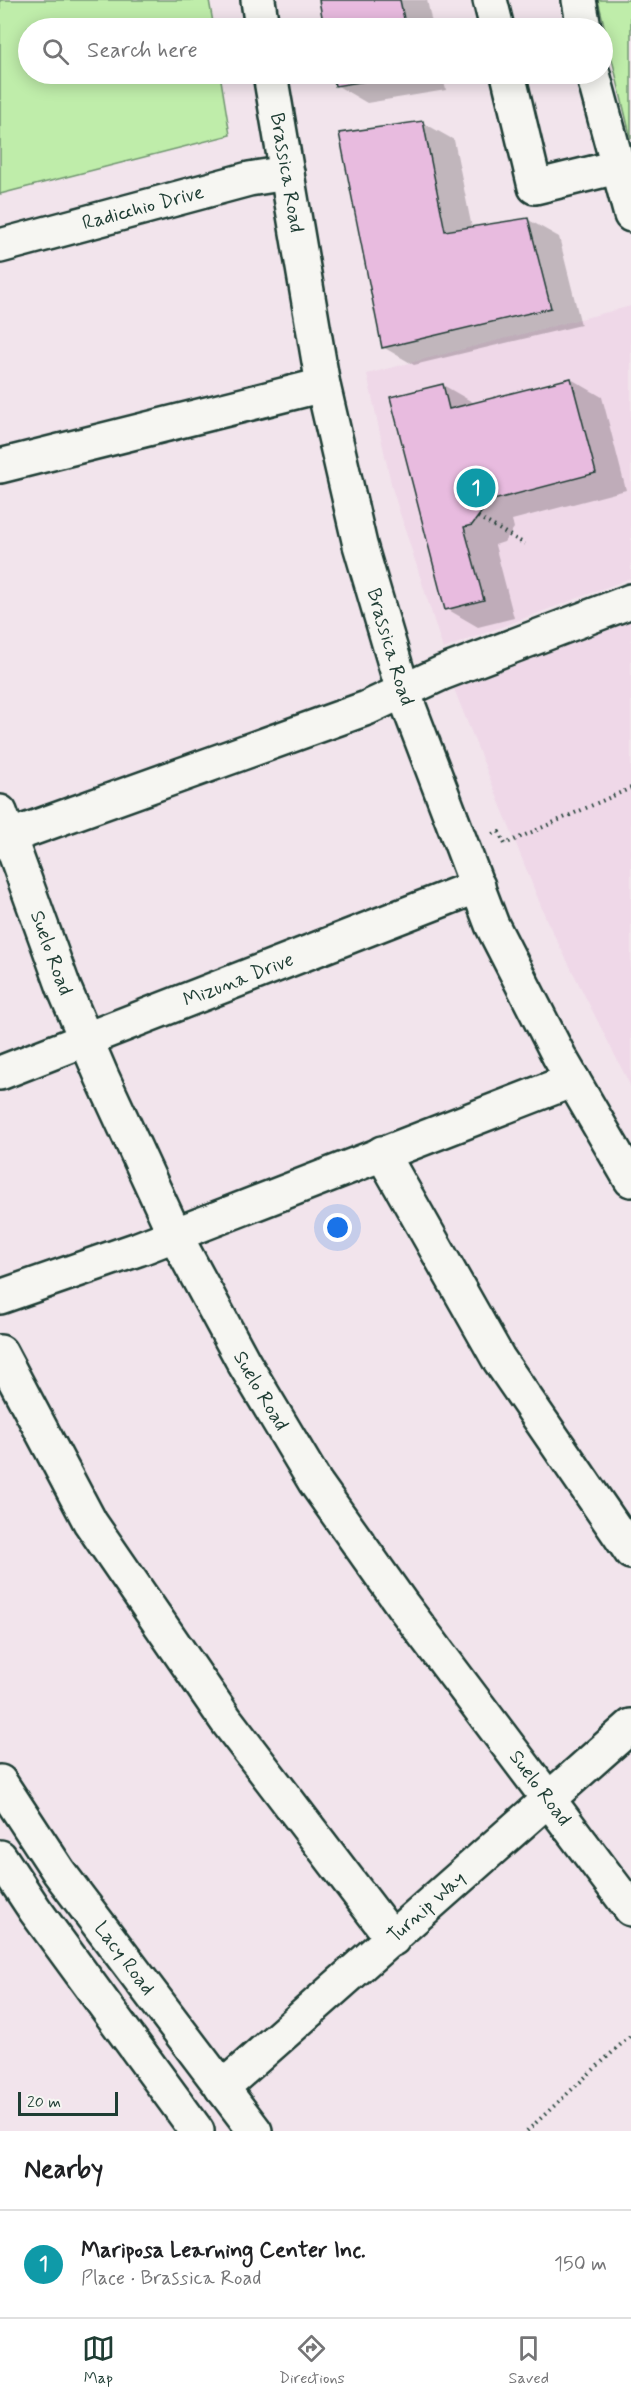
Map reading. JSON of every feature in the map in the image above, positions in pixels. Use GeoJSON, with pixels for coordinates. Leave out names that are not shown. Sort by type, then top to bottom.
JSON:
{"type":"FeatureCollection","features":[{"type":"Feature","properties":{"kind":"street"},"geometry":{"type":"LineString","coordinates":[[258,0],[261,18]]}},
{"type":"Feature","properties":{"kind":"street"},"geometry":{"type":"LineString","coordinates":[[490,0],[494,18]]}},
{"type":"Feature","properties":{"kind":"street"},"geometry":{"type":"LineString","coordinates":[[579,0],[582,18]]}},
{"type":"Feature","properties":{"kind":"street","name":"Brassica Road"},"geometry":{"type":"LineString","coordinates":[[272,84],[323,385],[360,545],[403,691],[492,925],[573,1080],[631,1180]]}},
{"type":"Feature","properties":{"kind":"street"},"geometry":{"type":"LineString","coordinates":[[510,84],[535,187],[617,167]]}},
{"type":"Feature","properties":{"kind":"street"},"geometry":{"type":"LineString","coordinates":[[596,84],[631,215]]}},
{"type":"Feature","properties":{"kind":"street","name":"Radicchio Drive"},"geometry":{"type":"LineString","coordinates":[[0,246],[249,179],[287,173]]}},
{"type":"Feature","properties":{"kind":"street"},"geometry":{"type":"LineString","coordinates":[[0,466],[323,385]]}},
{"type":"Feature","properties":{"kind":"street"},"geometry":{"type":"LineString","coordinates":[[3,829],[368,708],[528,639],[631,601]]}},
{"type":"Feature","properties":{"kind":"street","name":"Suelo Road"},"geometry":{"type":"LineString","coordinates":[[3,829],[86,1040],[175,1235],[244,1363],[315,1482],[403,1606],[631,1909]]}},
{"type":"Feature","properties":{"kind":"street","name":"Mizuna Drive"},"geometry":{"type":"LineString","coordinates":[[0,1073],[478,886]]}},
{"type":"Feature","properties":{"kind":"street"},"geometry":{"type":"LineString","coordinates":[[0,1297],[175,1235],[573,1080]]}},
{"type":"Feature","properties":{"kind":"street"},"geometry":{"type":"LineString","coordinates":[[382,1153],[498,1358],[631,1552]]}},
{"type":"Feature","properties":{"kind":"street"},"geometry":{"type":"LineString","coordinates":[[0,1352],[90,1522],[226,1720],[393,1939]]}},
{"type":"Feature","properties":{"kind":"street","name":"Turnip Way"},"geometry":{"type":"LineString","coordinates":[[222,2088],[631,1726]]}},
{"type":"Feature","properties":{"kind":"street","name":"Lacy Road"},"geometry":{"type":"LineString","coordinates":[[0,1782],[59,1872],[255,2131]]}},
{"type":"Feature","properties":{"kind":"street"},"geometry":{"type":"LineString","coordinates":[[0,1857],[185,2126]]}},
{"type":"Feature","properties":{"kind":"path"},"geometry":{"type":"LineString","coordinates":[[478,517],[525,544]]}},
{"type":"Feature","properties":{"kind":"path"},"geometry":{"type":"LineString","coordinates":[[499,832],[505,844],[631,788]]}},
{"type":"Feature","properties":{"kind":"path"},"geometry":{"type":"LineString","coordinates":[[527,2131],[631,2035]]}},
{"type":"Feature","properties":{"kind":"shaded area"},"geometry":{"type":"Polygon","coordinates":[[[631,306],[631,578],[443,649],[392,488],[367,374],[631,306]]]}},
{"type":"Feature","properties":{"kind":"shaded area"},"geometry":{"type":"Polygon","coordinates":[[[631,621],[631,1087],[547,921],[454,689],[631,621]]]}},
{"type":"Feature","properties":{"kind":"green space"},"geometry":{"type":"Polygon","coordinates":[[[0,0],[209,0],[212,18],[18,18],[18,84],[222,84],[230,135],[0,194],[0,0]]]}},
{"type":"Feature","properties":{"kind":"green space"},"geometry":{"type":"Polygon","coordinates":[[[598,0],[631,0],[631,139],[613,63],[613,18],[602,18],[598,0]]]}},
{"type":"Feature","properties":{"kind":"building"},"geometry":{"type":"Polygon","coordinates":[[[319,0],[400,0],[404,18],[322,18],[319,0]]]}},
{"type":"Feature","properties":{"kind":"building"},"geometry":{"type":"Polygon","coordinates":[[[423,121],[445,231],[528,218],[551,308],[382,348],[339,133],[423,121]]]}},
{"type":"Feature","properties":{"kind":"building"},"geometry":{"type":"Polygon","coordinates":[[[571,378],[596,473],[482,503],[483,510],[472,525],[464,527],[484,600],[445,610],[390,397],[443,384],[449,409],[571,378]]]}},
{"type":"Feature","properties":{"kind":"place","name":"Mariposa Learning Center Inc."},"geometry":{"type":"Point","coordinates":[476,488]}}]}
